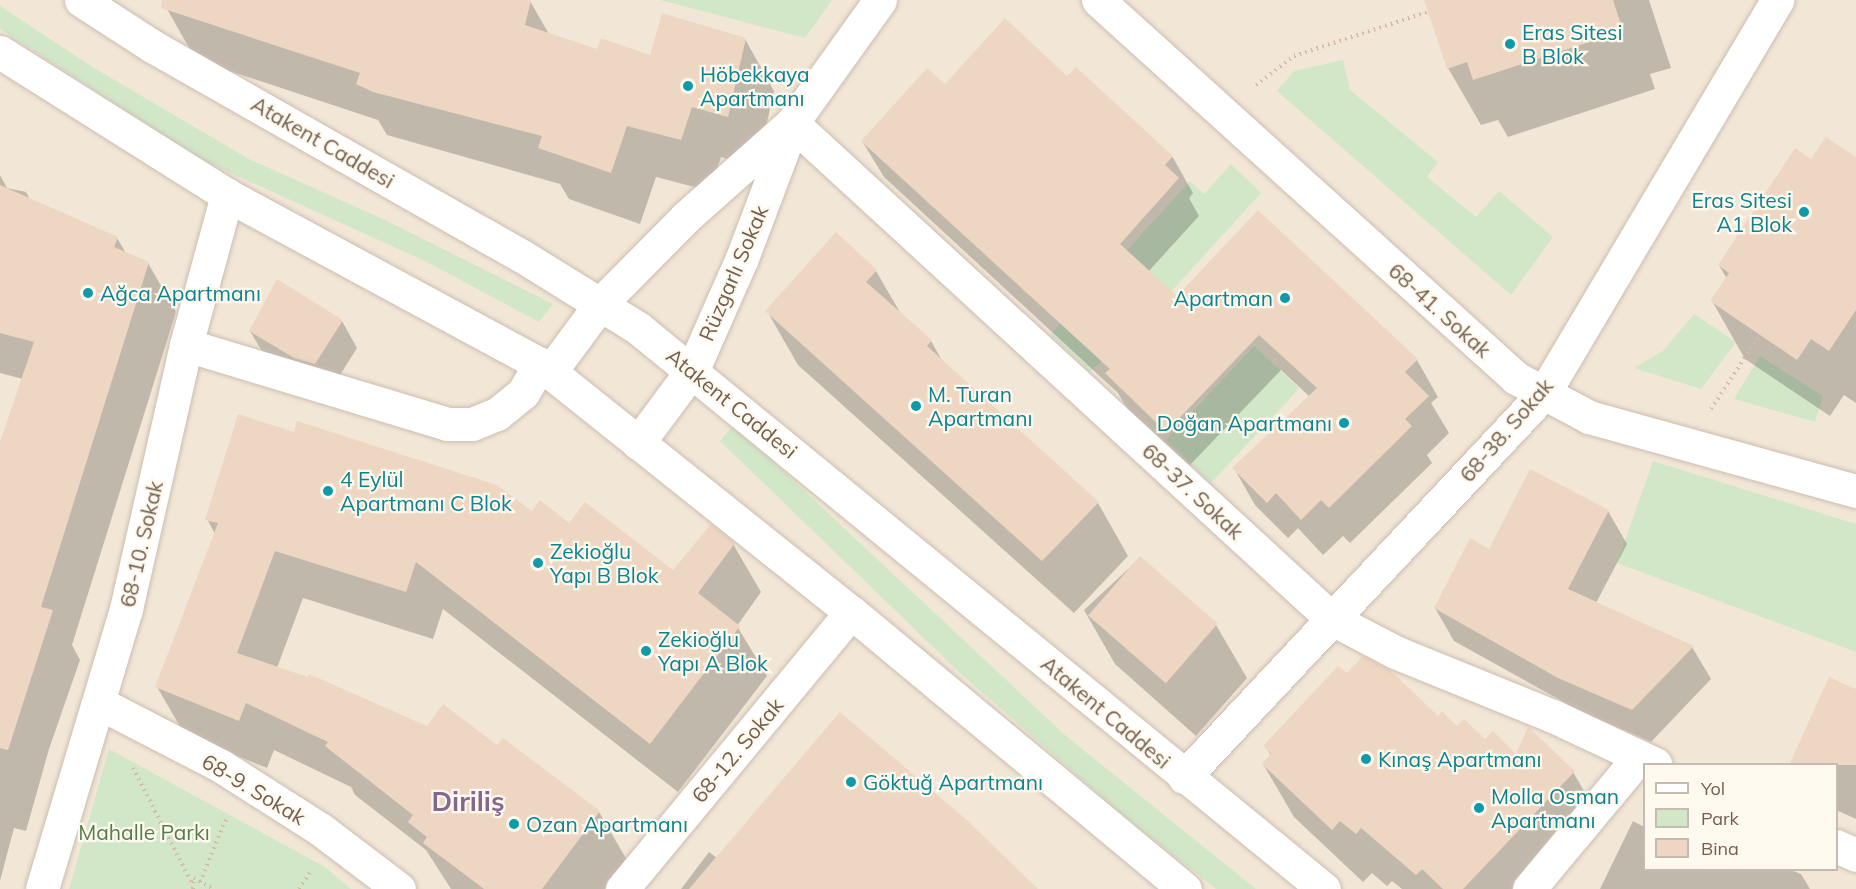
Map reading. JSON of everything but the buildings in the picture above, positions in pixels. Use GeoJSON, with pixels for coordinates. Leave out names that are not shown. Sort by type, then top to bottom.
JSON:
{"type":"FeatureCollection","features":[{"type":"Feature","properties":{"kind":"street","name":"Atakent Caddesi"},"geometry":{"type":"LineString","coordinates":[[81,0],[152,46],[601,303],[693,369],[1184,777],[1324,889]]}},
{"type":"Feature","properties":{"kind":"street","name":"Rüzgarlı Sokak"},"geometry":{"type":"LineString","coordinates":[[186,345],[447,424],[472,424],[497,414],[523,393],[601,303],[686,217],[792,123],[880,0]]}},
{"type":"Feature","properties":{"kind":"street","name":"68-41. Sokak"},"geometry":{"type":"LineString","coordinates":[[1098,0],[1516,378],[1589,417],[1856,491]]}},
{"type":"Feature","properties":{"kind":"street","name":"68-38. Sokak"},"geometry":{"type":"LineString","coordinates":[[1184,777],[1544,393],[1777,0]]}},
{"type":"Feature","properties":{"kind":"street"},"geometry":{"type":"LineString","coordinates":[[0,52],[227,195],[545,368],[852,612],[1185,889]]}},
{"type":"Feature","properties":{"kind":"street","name":"Rüzgarlı Sokak"},"geometry":{"type":"LineString","coordinates":[[638,443],[693,369],[742,258],[792,123]]}},
{"type":"Feature","properties":{"kind":"street","name":"68-37. Sokak"},"geometry":{"type":"LineString","coordinates":[[792,123],[1332,619],[1395,652],[1553,716],[1647,761]]}},
{"type":"Feature","properties":{"kind":"street","name":"68-10. Sokak"},"geometry":{"type":"LineString","coordinates":[[42,889],[126,609],[186,345],[227,195]]}},
{"type":"Feature","properties":{"kind":"street","name":"68-12. Sokak"},"geometry":{"type":"LineString","coordinates":[[622,889],[852,612]]}},
{"type":"Feature","properties":{"kind":"street","name":"68-9. Sokak"},"geometry":{"type":"LineString","coordinates":[[99,703],[242,780],[320,829],[399,889]]}},
{"type":"Feature","properties":{"kind":"street"},"geometry":{"type":"LineString","coordinates":[[1529,889],[1643,765]]}},
{"type":"Feature","properties":{"kind":"street"},"geometry":{"type":"LineString","coordinates":[[1838,847],[1856,855]]}},
{"type":"Feature","properties":{"kind":"path"},"geometry":{"type":"LineString","coordinates":[[1223,113],[1287,59],[1428,12]]}},
{"type":"Feature","properties":{"kind":"path"},"geometry":{"type":"LineString","coordinates":[[1723,386],[1760,334]]}},
{"type":"Feature","properties":{"kind":"path"},"geometry":{"type":"LineString","coordinates":[[99,703],[193,888]]}},
{"type":"Feature","properties":{"kind":"path"},"geometry":{"type":"LineString","coordinates":[[200,882],[242,780]]}},
{"type":"Feature","properties":{"kind":"path"},"geometry":{"type":"LineString","coordinates":[[193,888],[194,878],[213,889]]}},
{"type":"Feature","properties":{"kind":"shaded area"},"geometry":{"type":"Polygon","coordinates":[[[0,0],[1856,0],[1856,889],[0,889],[0,0]]]}},
{"type":"Feature","properties":{"kind":"green space"},"geometry":{"type":"Polygon","coordinates":[[[660,0],[832,0],[805,38],[660,0]]]}},
{"type":"Feature","properties":{"kind":"green space"},"geometry":{"type":"Polygon","coordinates":[[[0,6],[94,68],[249,159],[385,220],[553,304],[539,322],[427,262],[200,159],[0,29],[0,6]]]}},
{"type":"Feature","properties":{"kind":"green space"},"geometry":{"type":"Polygon","coordinates":[[[1343,60],[1350,90],[1438,162],[1427,177],[1476,217],[1499,191],[1553,237],[1511,295],[1277,91],[1294,71],[1343,60]]]}},
{"type":"Feature","properties":{"kind":"green space"},"geometry":{"type":"Polygon","coordinates":[[[1231,164],[1261,193],[1148,317],[1090,372],[1050,335],[1190,181],[1204,194],[1231,164]]]}},
{"type":"Feature","properties":{"kind":"green space"},"geometry":{"type":"Polygon","coordinates":[[[1694,314],[1736,342],[1701,389],[1634,368],[1663,351],[1694,314]]]}},
{"type":"Feature","properties":{"kind":"green space"},"geometry":{"type":"Polygon","coordinates":[[[1254,346],[1299,388],[1211,483],[1165,441],[1254,346]]]}},
{"type":"Feature","properties":{"kind":"green space"},"geometry":{"type":"Polygon","coordinates":[[[1760,356],[1823,396],[1815,422],[1734,399],[1760,356]]]}},
{"type":"Feature","properties":{"kind":"green space"},"geometry":{"type":"Polygon","coordinates":[[[734,425],[1066,736],[1256,889],[1216,889],[1124,816],[960,673],[720,441],[734,425]]]}},
{"type":"Feature","properties":{"kind":"green space"},"geometry":{"type":"Polygon","coordinates":[[[1653,461],[1856,524],[1856,652],[1617,563],[1653,461]]]}},
{"type":"Feature","properties":{"kind":"green space","name":"Mahalle Parkı"},"geometry":{"type":"Polygon","coordinates":[[[109,749],[325,867],[351,889],[69,889],[109,749]]]}},
{"type":"Feature","properties":{"kind":"place","name":"Eras Sitesi B Blok"},"geometry":{"type":"Point","coordinates":[1510,44]}},
{"type":"Feature","properties":{"kind":"place","name":"Höbekkaya Apartmanı"},"geometry":{"type":"Point","coordinates":[688,86]}},
{"type":"Feature","properties":{"kind":"place","name":"Eras Sitesi A1 Blok"},"geometry":{"type":"Point","coordinates":[1804,212]}},
{"type":"Feature","properties":{"kind":"place","name":"Ağca Apartmanı"},"geometry":{"type":"Point","coordinates":[88,293]}},
{"type":"Feature","properties":{"kind":"place","name":"Apartman"},"geometry":{"type":"Point","coordinates":[1285,298]}},
{"type":"Feature","properties":{"kind":"place","name":"M. Turan Apartmanı"},"geometry":{"type":"Point","coordinates":[916,406]}},
{"type":"Feature","properties":{"kind":"place","name":"Doğan Apartmanı"},"geometry":{"type":"Point","coordinates":[1344,423]}},
{"type":"Feature","properties":{"kind":"place","name":"4 Eylül Apartmanı C Blok"},"geometry":{"type":"Point","coordinates":[328,491]}},
{"type":"Feature","properties":{"kind":"place","name":"Zekioğlu Yapı B Blok"},"geometry":{"type":"Point","coordinates":[538,563]}},
{"type":"Feature","properties":{"kind":"place","name":"Zekioğlu Yapı A Blok"},"geometry":{"type":"Point","coordinates":[646,651]}},
{"type":"Feature","properties":{"kind":"place","name":"Kınaş Apartmanı"},"geometry":{"type":"Point","coordinates":[1366,759]}},
{"type":"Feature","properties":{"kind":"place","name":"Göktuğ Apartmanı"},"geometry":{"type":"Point","coordinates":[851,782]}},
{"type":"Feature","properties":{"kind":"place","name":"Molla Osman Apartmanı"},"geometry":{"type":"Point","coordinates":[1479,808]}},
{"type":"Feature","properties":{"kind":"place","name":"Ozan Apartmanı"},"geometry":{"type":"Point","coordinates":[514,824]}},
{"type":"Feature","properties":{"kind":"district","name":"Diriliş"},"geometry":{"type":"Point","coordinates":[468,802]}}]}
